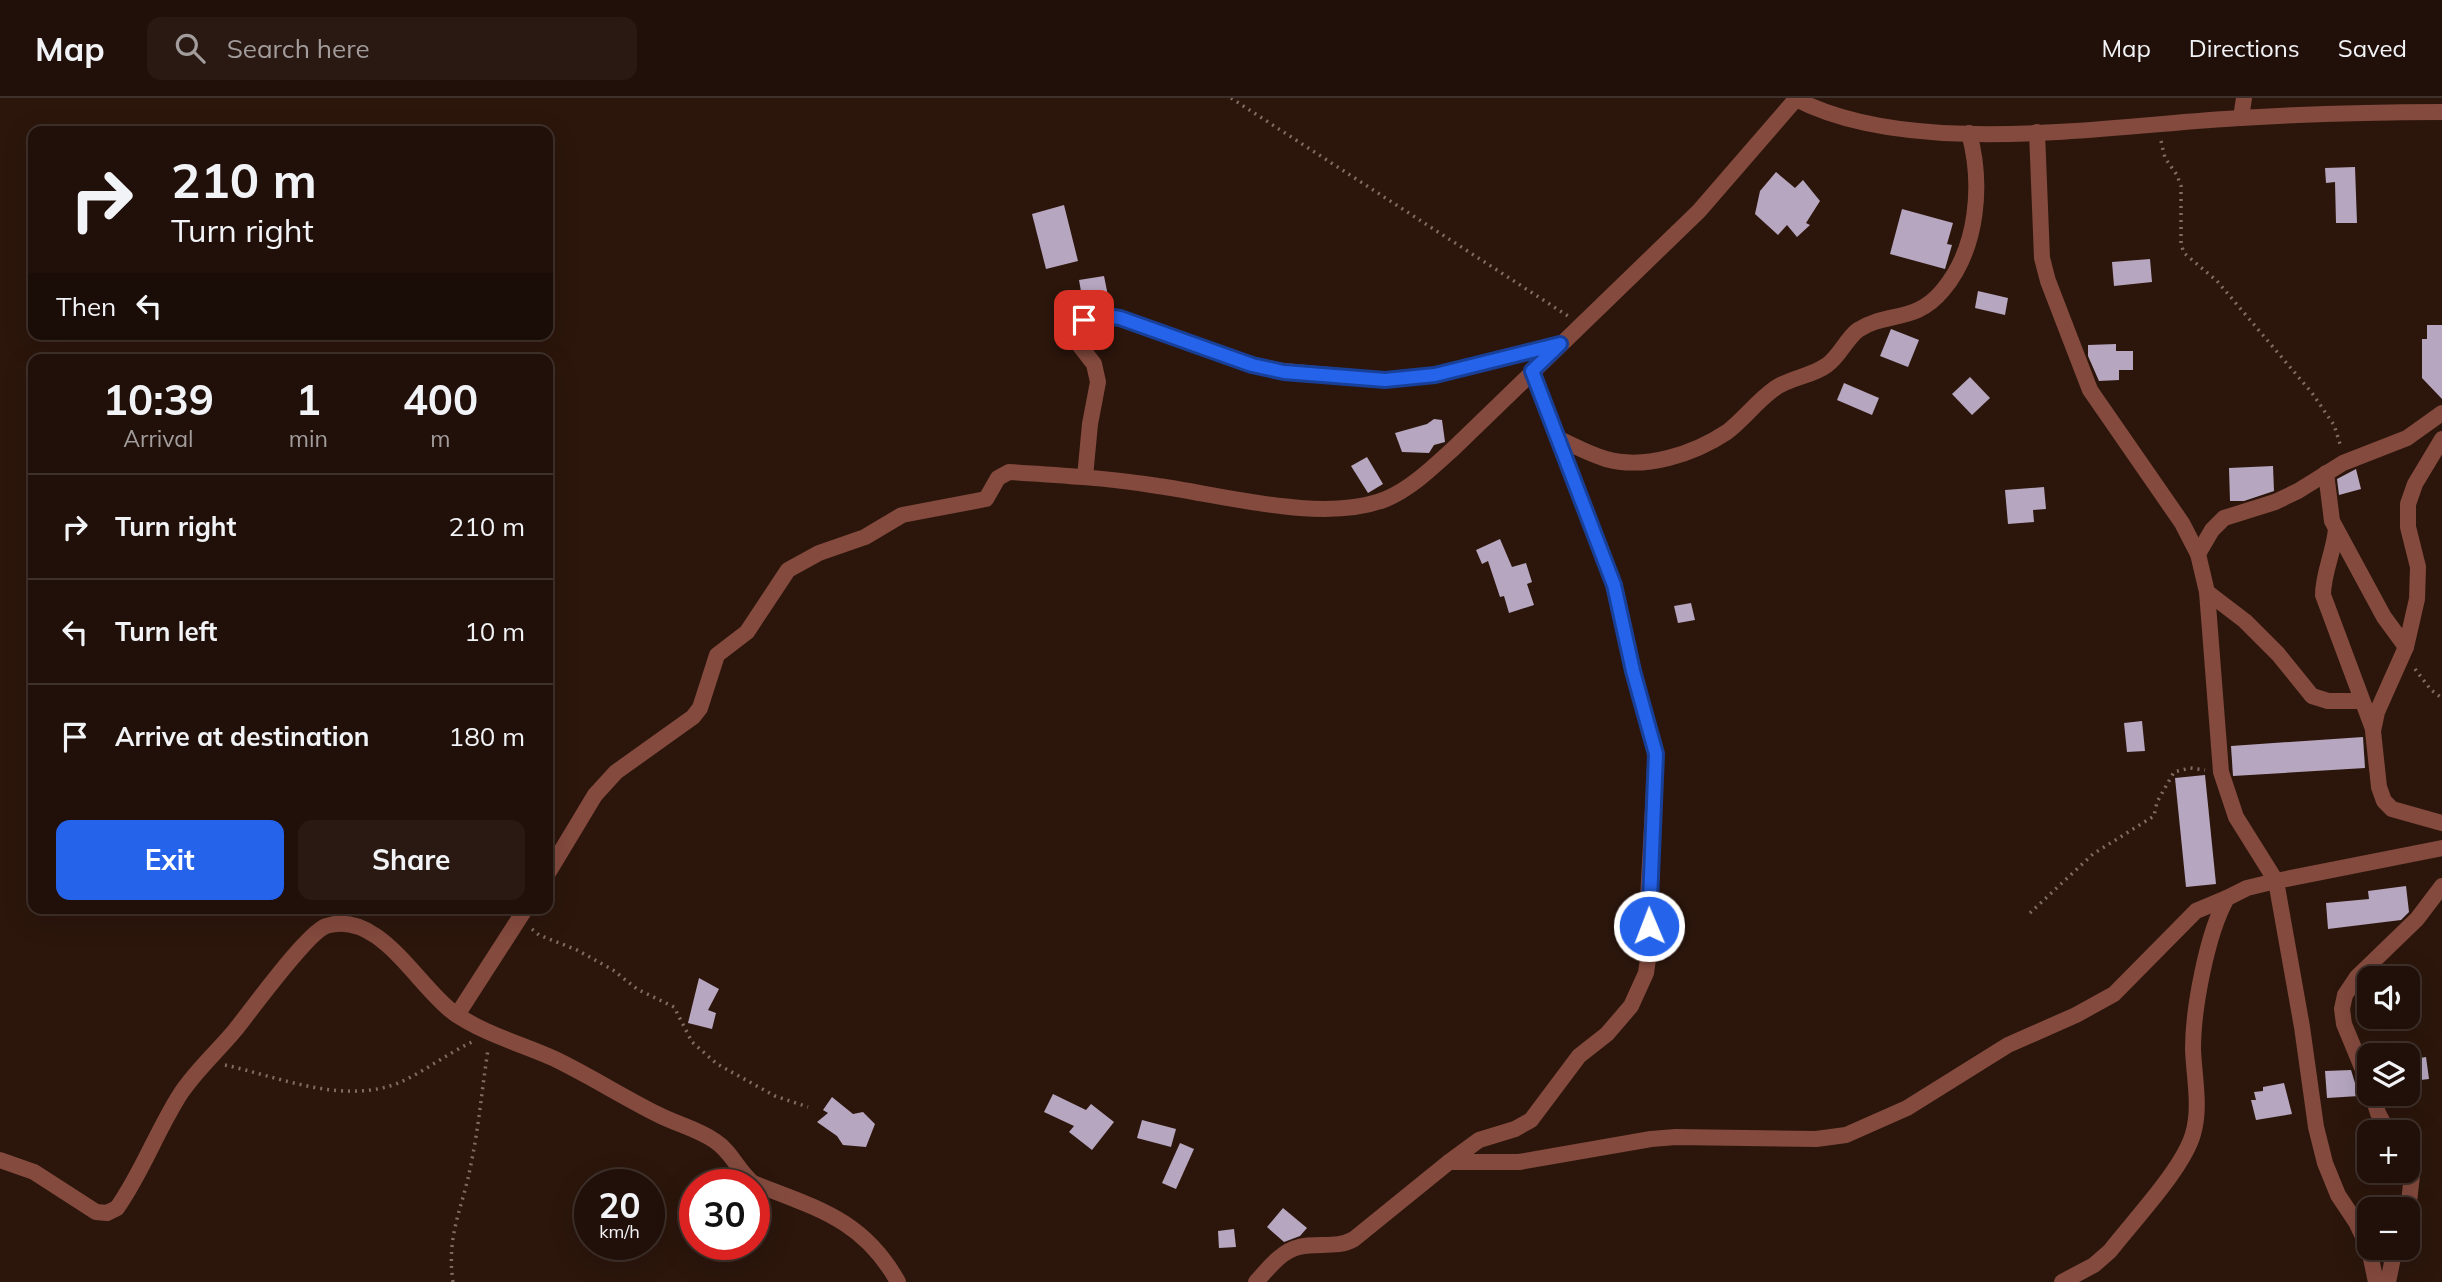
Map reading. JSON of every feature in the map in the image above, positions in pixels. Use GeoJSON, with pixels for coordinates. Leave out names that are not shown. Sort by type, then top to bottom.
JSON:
{"type":"FeatureCollection","features":[{"type":"Feature","properties":{"kind":"street"},"geometry":{"type":"LineString","coordinates":[[2241,118],[2245,98]]}},
{"type":"Feature","properties":{"kind":"street"},"geometry":{"type":"LineString","coordinates":[[553,865],[595,795],[616,772],[693,717],[700,708],[717,655],[747,632],[789,570],[819,553],[865,537],[902,515],[986,499],[998,478],[1009,472],[1085,477],[1311,508],[1362,506],[1388,498],[1419,479],[1699,211],[1795,99],[1837,116],[1872,124],[1969,134],[2241,118],[2333,106],[2442,112]]}},
{"type":"Feature","properties":{"kind":"street"},"geometry":{"type":"LineString","coordinates":[[2037,132],[2042,258],[2048,281],[2090,390],[2182,523],[2198,554],[2207,592],[2221,772],[2236,817],[2276,881],[2302,1027],[2316,1127],[2325,1163],[2338,1195],[2369,1248],[2376,1282]]}},
{"type":"Feature","properties":{"kind":"street"},"geometry":{"type":"LineString","coordinates":[[1557,438],[1607,460],[1652,461],[1678,455],[1726,432],[1774,388],[1792,379],[1815,373],[1828,365],[1840,354],[1854,332],[1867,324],[1903,317],[1923,308],[1942,291],[1952,276],[1971,226],[1978,189],[1977,162],[1969,134]]}},
{"type":"Feature","properties":{"kind":"street"},"geometry":{"type":"LineString","coordinates":[[1085,477],[1090,424],[1098,382],[1094,364],[1080,346],[1078,338],[1079,328],[1084,320],[1093,314],[1106,314],[1132,322],[1252,365],[1284,372],[1385,380],[1435,375],[1560,344]]}},
{"type":"Feature","properties":{"kind":"street"},"geometry":{"type":"LineString","coordinates":[[1256,1282],[1276,1260],[1297,1247],[1337,1245],[1354,1239],[1479,1140],[1515,1129],[1531,1120],[1579,1056],[1607,1034],[1631,1006],[1646,973],[1656,754],[1633,671],[1614,585],[1532,371]]}},
{"type":"Feature","properties":{"kind":"street"},"geometry":{"type":"LineString","coordinates":[[2198,554],[2212,530],[2224,518],[2275,502],[2343,463],[2407,438],[2442,413]]}},
{"type":"Feature","properties":{"kind":"street"},"geometry":{"type":"LineString","coordinates":[[2442,439],[2415,484],[2408,504],[2408,527],[2418,567],[2417,599],[2406,647],[2376,712],[2374,731],[2379,787],[2384,801],[2392,809],[2442,823]]}},
{"type":"Feature","properties":{"kind":"street"},"geometry":{"type":"LineString","coordinates":[[2326,473],[2330,511],[2336,529],[2384,617],[2406,647]]}},
{"type":"Feature","properties":{"kind":"street"},"geometry":{"type":"LineString","coordinates":[[2336,529],[2333,556],[2323,583],[2323,595],[2374,731]]}},
{"type":"Feature","properties":{"kind":"street"},"geometry":{"type":"LineString","coordinates":[[2207,592],[2245,621],[2278,654],[2312,696],[2328,701],[2362,701]]}},
{"type":"Feature","properties":{"kind":"street"},"geometry":{"type":"LineString","coordinates":[[1449,1163],[1520,1163],[1651,1139],[1770,1136],[1816,1139],[1846,1135],[1907,1108],[2007,1045],[2076,1015],[2114,994],[2196,911],[2247,888],[2442,848]]}},
{"type":"Feature","properties":{"kind":"street"},"geometry":{"type":"LineString","coordinates":[[2357,1056],[2344,1024],[2342,1009],[2345,995],[2357,977],[2417,919],[2442,886]]}},
{"type":"Feature","properties":{"kind":"street"},"geometry":{"type":"LineString","coordinates":[[2062,1282],[2094,1265],[2110,1251],[2188,1148],[2197,1113],[2193,1045],[2199,997],[2213,933],[2227,898]]}},
{"type":"Feature","properties":{"kind":"street"},"geometry":{"type":"LineString","coordinates":[[457,1015],[522,914]]}},
{"type":"Feature","properties":{"kind":"street"},"geometry":{"type":"LineString","coordinates":[[0,1160],[34,1172],[96,1212],[107,1213],[117,1208],[167,1116],[206,1061],[236,1029],[309,940],[325,926],[345,925],[371,930],[390,947],[435,998],[457,1015],[494,1036],[555,1059],[637,1104],[715,1140],[728,1152],[743,1175],[754,1183],[837,1216],[858,1230],[878,1250],[898,1282]]}},
{"type":"Feature","properties":{"kind":"street"},"geometry":{"type":"LineString","coordinates":[[2388,1282],[2393,1260]]}},
{"type":"Feature","properties":{"kind":"path"},"geometry":{"type":"LineString","coordinates":[[1231,98],[1580,324]]}},
{"type":"Feature","properties":{"kind":"path"},"geometry":{"type":"LineString","coordinates":[[2161,124],[2165,158],[2181,186],[2181,244],[2184,253],[2217,281],[2312,393],[2334,425],[2343,463]]}},
{"type":"Feature","properties":{"kind":"path"},"geometry":{"type":"LineString","coordinates":[[2406,647],[2423,681],[2442,698]]}},
{"type":"Feature","properties":{"kind":"path"},"geometry":{"type":"LineString","coordinates":[[2030,913],[2093,854],[2154,816],[2157,802],[2174,772],[2190,768],[2221,772]]}},
{"type":"Feature","properties":{"kind":"path"},"geometry":{"type":"LineString","coordinates":[[524,914],[539,935],[577,950],[613,970],[637,989],[674,1007],[692,1042],[717,1064],[775,1096],[808,1107]]}},
{"type":"Feature","properties":{"kind":"path"},"geometry":{"type":"LineString","coordinates":[[206,1061],[314,1088],[375,1089],[396,1083],[458,1049],[494,1036],[471,1167],[454,1222],[451,1254],[453,1282]]}},
{"type":"Feature","properties":{"kind":"building"},"geometry":{"type":"Polygon","coordinates":[[[2355,167],[2357,223],[2336,223],[2335,182],[2326,183],[2325,168],[2355,167]]]}},
{"type":"Feature","properties":{"kind":"building"},"geometry":{"type":"Polygon","coordinates":[[[1776,172],[1795,188],[1803,180],[1820,201],[1806,223],[1810,225],[1797,237],[1787,225],[1778,235],[1755,214],[1760,191],[1776,172]]]}},
{"type":"Feature","properties":{"kind":"building"},"geometry":{"type":"Polygon","coordinates":[[[1064,205],[1078,261],[1046,269],[1032,214],[1064,205]]]}},
{"type":"Feature","properties":{"kind":"building"},"geometry":{"type":"Polygon","coordinates":[[[1902,209],[1953,223],[1947,244],[1952,245],[1945,269],[1890,254],[1902,209]]]}},
{"type":"Feature","properties":{"kind":"building"},"geometry":{"type":"Polygon","coordinates":[[[2150,259],[2152,282],[2114,286],[2112,262],[2150,259]]]}},
{"type":"Feature","properties":{"kind":"building"},"geometry":{"type":"Polygon","coordinates":[[[1104,276],[1110,306],[1094,304],[1084,308],[1079,280],[1104,276]]]}},
{"type":"Feature","properties":{"kind":"building"},"geometry":{"type":"Polygon","coordinates":[[[1978,291],[2008,298],[2005,315],[1975,308],[1978,291]]]}},
{"type":"Feature","properties":{"kind":"building"},"geometry":{"type":"Polygon","coordinates":[[[2427,325],[2442,325],[2442,399],[2422,378],[2422,339],[2427,339],[2427,325]]]}},
{"type":"Feature","properties":{"kind":"building"},"geometry":{"type":"Polygon","coordinates":[[[1891,329],[1919,340],[1908,367],[1880,356],[1891,329]]]}},
{"type":"Feature","properties":{"kind":"building"},"geometry":{"type":"Polygon","coordinates":[[[2116,344],[2116,351],[2133,351],[2133,370],[2119,370],[2119,380],[2099,381],[2088,356],[2088,345],[2116,344]]]}},
{"type":"Feature","properties":{"kind":"building"},"geometry":{"type":"Polygon","coordinates":[[[1970,377],[1990,398],[1972,415],[1952,394],[1970,377]]]}},
{"type":"Feature","properties":{"kind":"building"},"geometry":{"type":"Polygon","coordinates":[[[1844,383],[1879,398],[1872,415],[1837,400],[1844,383]]]}},
{"type":"Feature","properties":{"kind":"building"},"geometry":{"type":"Polygon","coordinates":[[[1434,419],[1442,420],[1445,442],[1434,445],[1429,453],[1402,452],[1395,433],[1427,424],[1434,419]]]}},
{"type":"Feature","properties":{"kind":"building"},"geometry":{"type":"Polygon","coordinates":[[[1367,457],[1383,484],[1368,493],[1351,466],[1367,457]]]}},
{"type":"Feature","properties":{"kind":"building"},"geometry":{"type":"Polygon","coordinates":[[[2273,466],[2274,491],[2244,501],[2230,501],[2229,468],[2273,466]]]}},
{"type":"Feature","properties":{"kind":"building"},"geometry":{"type":"Polygon","coordinates":[[[2356,469],[2361,489],[2339,495],[2337,479],[2356,469]]]}},
{"type":"Feature","properties":{"kind":"building"},"geometry":{"type":"Polygon","coordinates":[[[2044,487],[2046,509],[2033,510],[2034,522],[2008,524],[2005,490],[2044,487]]]}},
{"type":"Feature","properties":{"kind":"building"},"geometry":{"type":"Polygon","coordinates":[[[1500,539],[1512,567],[1526,563],[1532,582],[1527,584],[1534,605],[1509,613],[1504,596],[1500,597],[1488,561],[1482,564],[1476,550],[1500,539]]]}},
{"type":"Feature","properties":{"kind":"building"},"geometry":{"type":"Polygon","coordinates":[[[1691,603],[1695,620],[1678,623],[1674,606],[1691,603]]]}},
{"type":"Feature","properties":{"kind":"building"},"geometry":{"type":"Polygon","coordinates":[[[2142,721],[2145,751],[2127,752],[2124,723],[2142,721]]]}},
{"type":"Feature","properties":{"kind":"building"},"geometry":{"type":"Polygon","coordinates":[[[2363,737],[2365,768],[2233,776],[2231,746],[2363,737]]]}},
{"type":"Feature","properties":{"kind":"building"},"geometry":{"type":"Polygon","coordinates":[[[2205,775],[2216,884],[2186,887],[2175,778],[2205,775]]]}},
{"type":"Feature","properties":{"kind":"building"},"geometry":{"type":"Polygon","coordinates":[[[2406,886],[2409,912],[2401,920],[2328,929],[2326,903],[2369,899],[2368,891],[2406,886]]]}},
{"type":"Feature","properties":{"kind":"building"},"geometry":{"type":"Polygon","coordinates":[[[699,978],[719,989],[708,1010],[716,1013],[712,1029],[688,1023],[699,978]]]}},
{"type":"Feature","properties":{"kind":"building"},"geometry":{"type":"Polygon","coordinates":[[[2426,1057],[2429,1079],[2420,1080],[2420,1058],[2426,1057]]]}},
{"type":"Feature","properties":{"kind":"building"},"geometry":{"type":"Polygon","coordinates":[[[2351,1070],[2357,1096],[2327,1098],[2325,1071],[2351,1070]]]}},
{"type":"Feature","properties":{"kind":"building"},"geometry":{"type":"Polygon","coordinates":[[[2284,1083],[2292,1114],[2256,1120],[2251,1100],[2256,1100],[2254,1092],[2263,1091],[2263,1087],[2284,1083]]]}},
{"type":"Feature","properties":{"kind":"building"},"geometry":{"type":"Polygon","coordinates":[[[1053,1094],[1086,1110],[1091,1104],[1114,1122],[1092,1150],[1069,1132],[1074,1126],[1044,1112],[1053,1094]]]}},
{"type":"Feature","properties":{"kind":"building"},"geometry":{"type":"Polygon","coordinates":[[[832,1097],[853,1114],[863,1112],[875,1124],[866,1147],[843,1145],[837,1136],[817,1122],[828,1113],[823,1110],[832,1097]]]}},
{"type":"Feature","properties":{"kind":"building"},"geometry":{"type":"Polygon","coordinates":[[[1142,1120],[1176,1129],[1171,1147],[1137,1138],[1142,1120]]]}},
{"type":"Feature","properties":{"kind":"building"},"geometry":{"type":"Polygon","coordinates":[[[1180,1143],[1194,1149],[1176,1189],[1162,1183],[1180,1143]]]}},
{"type":"Feature","properties":{"kind":"building"},"geometry":{"type":"Polygon","coordinates":[[[1283,1208],[1307,1228],[1300,1236],[1284,1242],[1267,1227],[1283,1208]]]}},
{"type":"Feature","properties":{"kind":"building"},"geometry":{"type":"Polygon","coordinates":[[[1234,1229],[1236,1247],[1219,1248],[1218,1231],[1234,1229]]]}},
{"type":"Feature","properties":{"kind":"route"},"geometry":{"type":"LineString","coordinates":[[1084,320],[1093,314],[1106,314],[1156,330],[1217,355],[1284,372],[1385,380],[1435,375],[1560,344],[1532,371],[1614,585],[1640,700],[1656,754],[1650,842],[1649,926]]}}]}
